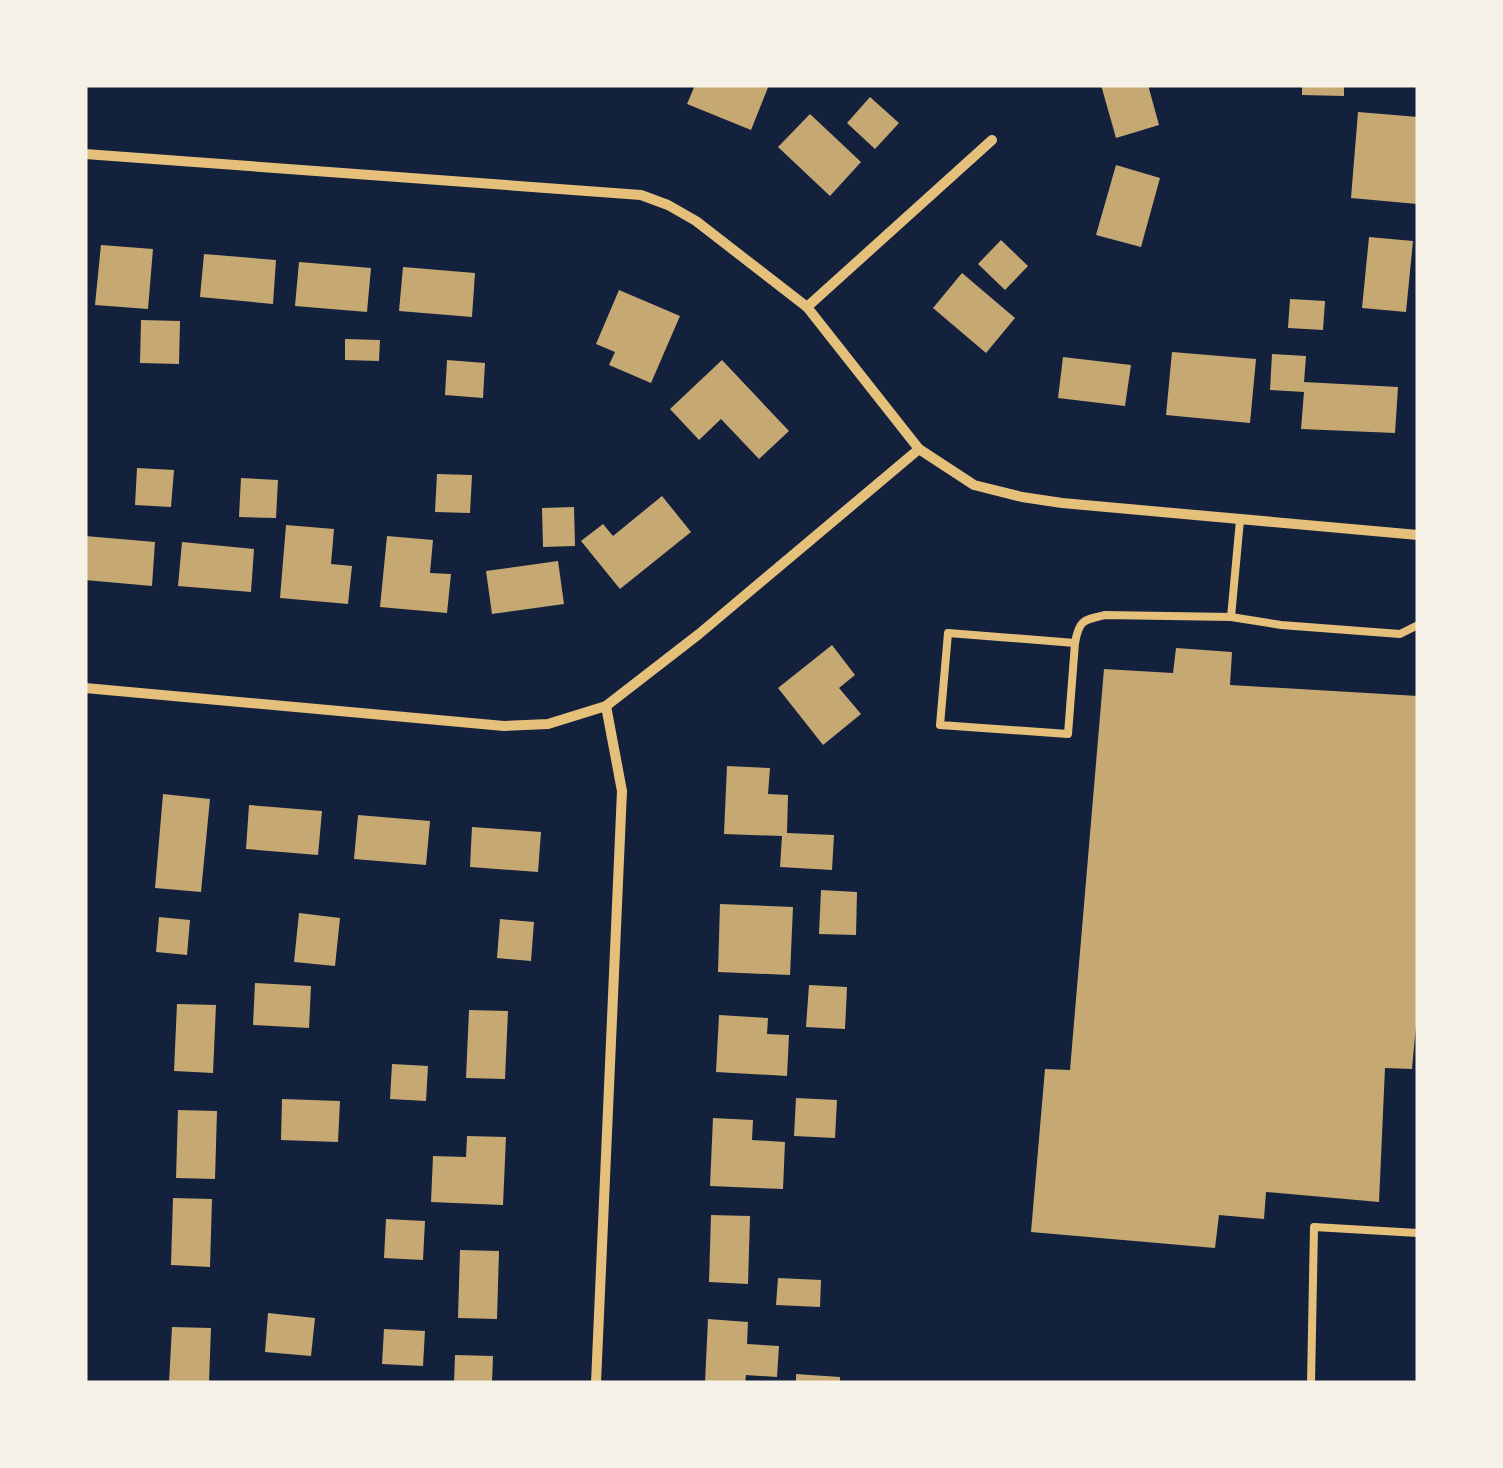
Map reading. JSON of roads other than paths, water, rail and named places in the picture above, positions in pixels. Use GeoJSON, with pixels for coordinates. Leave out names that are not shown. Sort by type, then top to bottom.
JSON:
{"type":"FeatureCollection","features":[{"type":"Feature","properties":{"kind":"street"},"geometry":{"type":"LineString","coordinates":[[808,307],[992,140]]}},
{"type":"Feature","properties":{"kind":"street"},"geometry":{"type":"LineString","coordinates":[[85,154],[641,196],[696,220],[808,307],[919,449],[974,485],[1062,503],[1418,535]]}},
{"type":"Feature","properties":{"kind":"street"},"geometry":{"type":"LineString","coordinates":[[85,702],[85,688],[504,726],[548,724],[606,706],[699,634],[919,449]]}},
{"type":"Feature","properties":{"kind":"street"},"geometry":{"type":"LineString","coordinates":[[596,1383],[622,790],[606,706]]}},
{"type":"Feature","properties":{"kind":"lane"},"geometry":{"type":"LineString","coordinates":[[1231,618],[1240,520]]}},
{"type":"Feature","properties":{"kind":"lane"},"geometry":{"type":"LineString","coordinates":[[1075,644],[948,633],[940,725],[1068,734],[1078,627],[1086,620],[1104,615],[1231,618],[1400,634],[1418,625]]}},
{"type":"Feature","properties":{"kind":"lane"},"geometry":{"type":"LineString","coordinates":[[1310,1383],[1314,1227],[1418,1233]]}}]}
